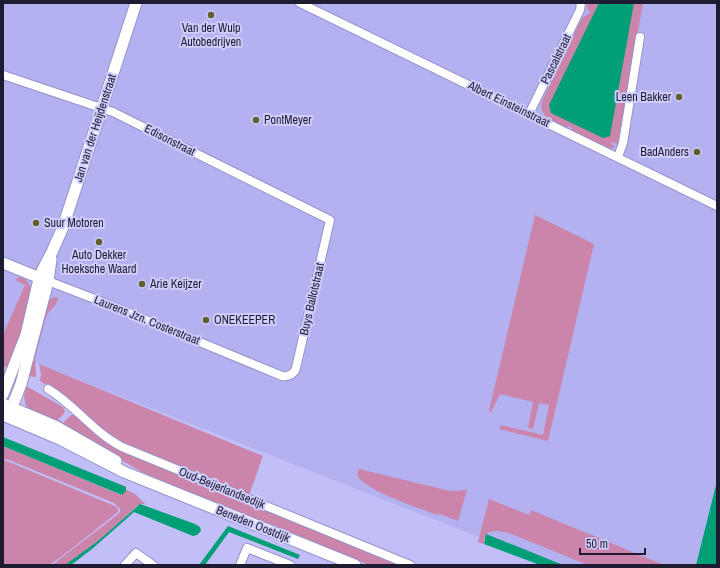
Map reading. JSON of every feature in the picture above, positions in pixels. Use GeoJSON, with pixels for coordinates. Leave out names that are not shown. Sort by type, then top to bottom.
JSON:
{"type":"FeatureCollection","features":[{"type":"Feature","properties":{"kind":"street","name":"Jan van der Heijdenstraat"},"geometry":{"type":"LineString","coordinates":[[3,394],[26,335],[52,252],[72,198],[136,3]]}},
{"type":"Feature","properties":{"kind":"street","name":"Albert Einsteinstraat"},"geometry":{"type":"LineString","coordinates":[[300,3],[717,206]]}},
{"type":"Feature","properties":{"kind":"street","name":"Pascalstraat"},"geometry":{"type":"LineString","coordinates":[[529,114],[580,10],[582,3]]}},
{"type":"Feature","properties":{"kind":"street"},"geometry":{"type":"LineString","coordinates":[[618,157],[622,143],[640,37]]}},
{"type":"Feature","properties":{"kind":"street","name":"Edisonstraat"},"geometry":{"type":"LineString","coordinates":[[3,75],[116,113],[330,220]]}},
{"type":"Feature","properties":{"kind":"street","name":"Buys Ballotstraat"},"geometry":{"type":"LineString","coordinates":[[290,375],[294,373],[296,368],[330,220]]}},
{"type":"Feature","properties":{"kind":"street","name":"Laurens Jzn. Costerstraat"},"geometry":{"type":"LineString","coordinates":[[3,263],[105,303],[282,376],[290,375]]}},
{"type":"Feature","properties":{"kind":"street","name":"Jan van der Heijdenstraat"},"geometry":{"type":"LineString","coordinates":[[5,410],[24,374],[44,280]]}},
{"type":"Feature","properties":{"kind":"street","name":"Oud-Beijerlandsedijk"},"geometry":{"type":"LineString","coordinates":[[48,389],[62,399],[100,433],[122,447],[410,565]]}},
{"type":"Feature","properties":{"kind":"street","name":"Beneden Oostdijk"},"geometry":{"type":"LineString","coordinates":[[5,410],[111,466],[355,565]]}},
{"type":"Feature","properties":{"kind":"street"},"geometry":{"type":"LineString","coordinates":[[240,565],[247,548],[290,565]]}},
{"type":"Feature","properties":{"kind":"street"},"geometry":{"type":"LineString","coordinates":[[125,565],[136,553],[153,565]]}},
{"type":"Feature","properties":{"kind":"shaded area"},"geometry":{"type":"Polygon","coordinates":[[[3,3],[717,3],[717,565],[550,565],[3,350],[3,3]]]}},
{"type":"Feature","properties":{"kind":"shaded area"},"geometry":{"type":"Polygon","coordinates":[[[587,3],[643,3],[618,142],[617,144],[612,142],[611,144],[615,146],[611,149],[573,131],[570,126],[566,128],[547,118],[541,105],[582,18],[590,13],[587,8],[587,3]]]}},
{"type":"Feature","properties":{"kind":"shaded area"},"geometry":{"type":"Polygon","coordinates":[[[599,3],[634,3],[610,136],[603,138],[551,113],[549,105],[599,3]]]}},
{"type":"Feature","properties":{"kind":"shaded area"},"geometry":{"type":"Polygon","coordinates":[[[535,215],[594,244],[548,441],[499,429],[501,425],[543,435],[549,405],[539,403],[533,429],[528,428],[533,402],[500,394],[491,412],[489,411],[535,215]]]}},
{"type":"Feature","properties":{"kind":"shaded area"},"geometry":{"type":"Polygon","coordinates":[[[21,277],[26,280],[30,286],[30,301],[10,369],[3,366],[3,335],[25,285],[16,280],[17,278],[21,277]]]}},
{"type":"Feature","properties":{"kind":"shaded area"},"geometry":{"type":"Polygon","coordinates":[[[54,297],[58,297],[58,300],[46,317],[35,358],[36,377],[27,376],[44,307],[49,300],[54,297]]]}},
{"type":"Feature","properties":{"kind":"shaded area"},"geometry":{"type":"Polygon","coordinates":[[[39,364],[263,456],[249,495],[123,442],[100,428],[60,393],[40,381],[41,374],[39,364]]]}},
{"type":"Feature","properties":{"kind":"shaded area"},"geometry":{"type":"Polygon","coordinates":[[[26,386],[63,407],[65,411],[58,419],[63,423],[71,415],[74,415],[97,436],[133,456],[401,565],[369,565],[191,494],[140,471],[64,427],[33,412],[26,406],[24,397],[26,386]]]}},
{"type":"Feature","properties":{"kind":"shaded area"},"geometry":{"type":"Polygon","coordinates":[[[3,437],[124,486],[126,487],[126,491],[122,495],[3,446],[3,437]]]}},
{"type":"Feature","properties":{"kind":"shaded area"},"geometry":{"type":"Polygon","coordinates":[[[3,446],[121,495],[127,490],[135,494],[145,504],[137,506],[98,541],[66,565],[52,565],[117,515],[120,512],[120,509],[114,503],[9,460],[3,459],[3,446]]]}},
{"type":"Feature","properties":{"kind":"shaded area"},"geometry":{"type":"Polygon","coordinates":[[[3,460],[115,506],[118,509],[118,512],[49,565],[3,565],[3,460]]]}},
{"type":"Feature","properties":{"kind":"shaded area"},"geometry":{"type":"Polygon","coordinates":[[[359,469],[450,491],[467,490],[458,521],[407,504],[373,489],[359,478],[359,469]]]}},
{"type":"Feature","properties":{"kind":"shaded area"},"geometry":{"type":"Polygon","coordinates":[[[717,481],[717,565],[696,565],[717,481]]]}},
{"type":"Feature","properties":{"kind":"shaded area"},"geometry":{"type":"Polygon","coordinates":[[[489,499],[529,515],[531,510],[664,565],[588,565],[509,533],[498,531],[488,532],[484,539],[484,544],[478,542],[489,499]]]}},
{"type":"Feature","properties":{"kind":"shaded area"},"geometry":{"type":"Polygon","coordinates":[[[140,504],[195,524],[200,527],[201,531],[197,535],[193,536],[134,512],[92,549],[71,565],[65,565],[98,541],[140,504]]]}},
{"type":"Feature","properties":{"kind":"shaded area"},"geometry":{"type":"Polygon","coordinates":[[[228,526],[300,555],[298,559],[229,532],[205,565],[199,565],[228,526]]]}},
{"type":"Feature","properties":{"kind":"shaded area"},"geometry":{"type":"Polygon","coordinates":[[[486,534],[563,565],[540,565],[484,544],[486,534]]]}},
{"type":"Feature","properties":{"kind":"place","name":"Van der Wulp Autobedrijven"},"geometry":{"type":"Point","coordinates":[211,15]}},
{"type":"Feature","properties":{"kind":"place","name":"Leen Bakker"},"geometry":{"type":"Point","coordinates":[679,97]}},
{"type":"Feature","properties":{"kind":"place","name":"PontMeyer"},"geometry":{"type":"Point","coordinates":[256,120]}},
{"type":"Feature","properties":{"kind":"place","name":"BadAnders"},"geometry":{"type":"Point","coordinates":[697,152]}},
{"type":"Feature","properties":{"kind":"place","name":"Suur Motoren"},"geometry":{"type":"Point","coordinates":[36,223]}},
{"type":"Feature","properties":{"kind":"place","name":"Auto Dekker Hoeksche Waard"},"geometry":{"type":"Point","coordinates":[99,242]}},
{"type":"Feature","properties":{"kind":"place","name":"Arie Keijzer"},"geometry":{"type":"Point","coordinates":[142,284]}},
{"type":"Feature","properties":{"kind":"place","name":"ONEKEEPER"},"geometry":{"type":"Point","coordinates":[206,320]}}]}
